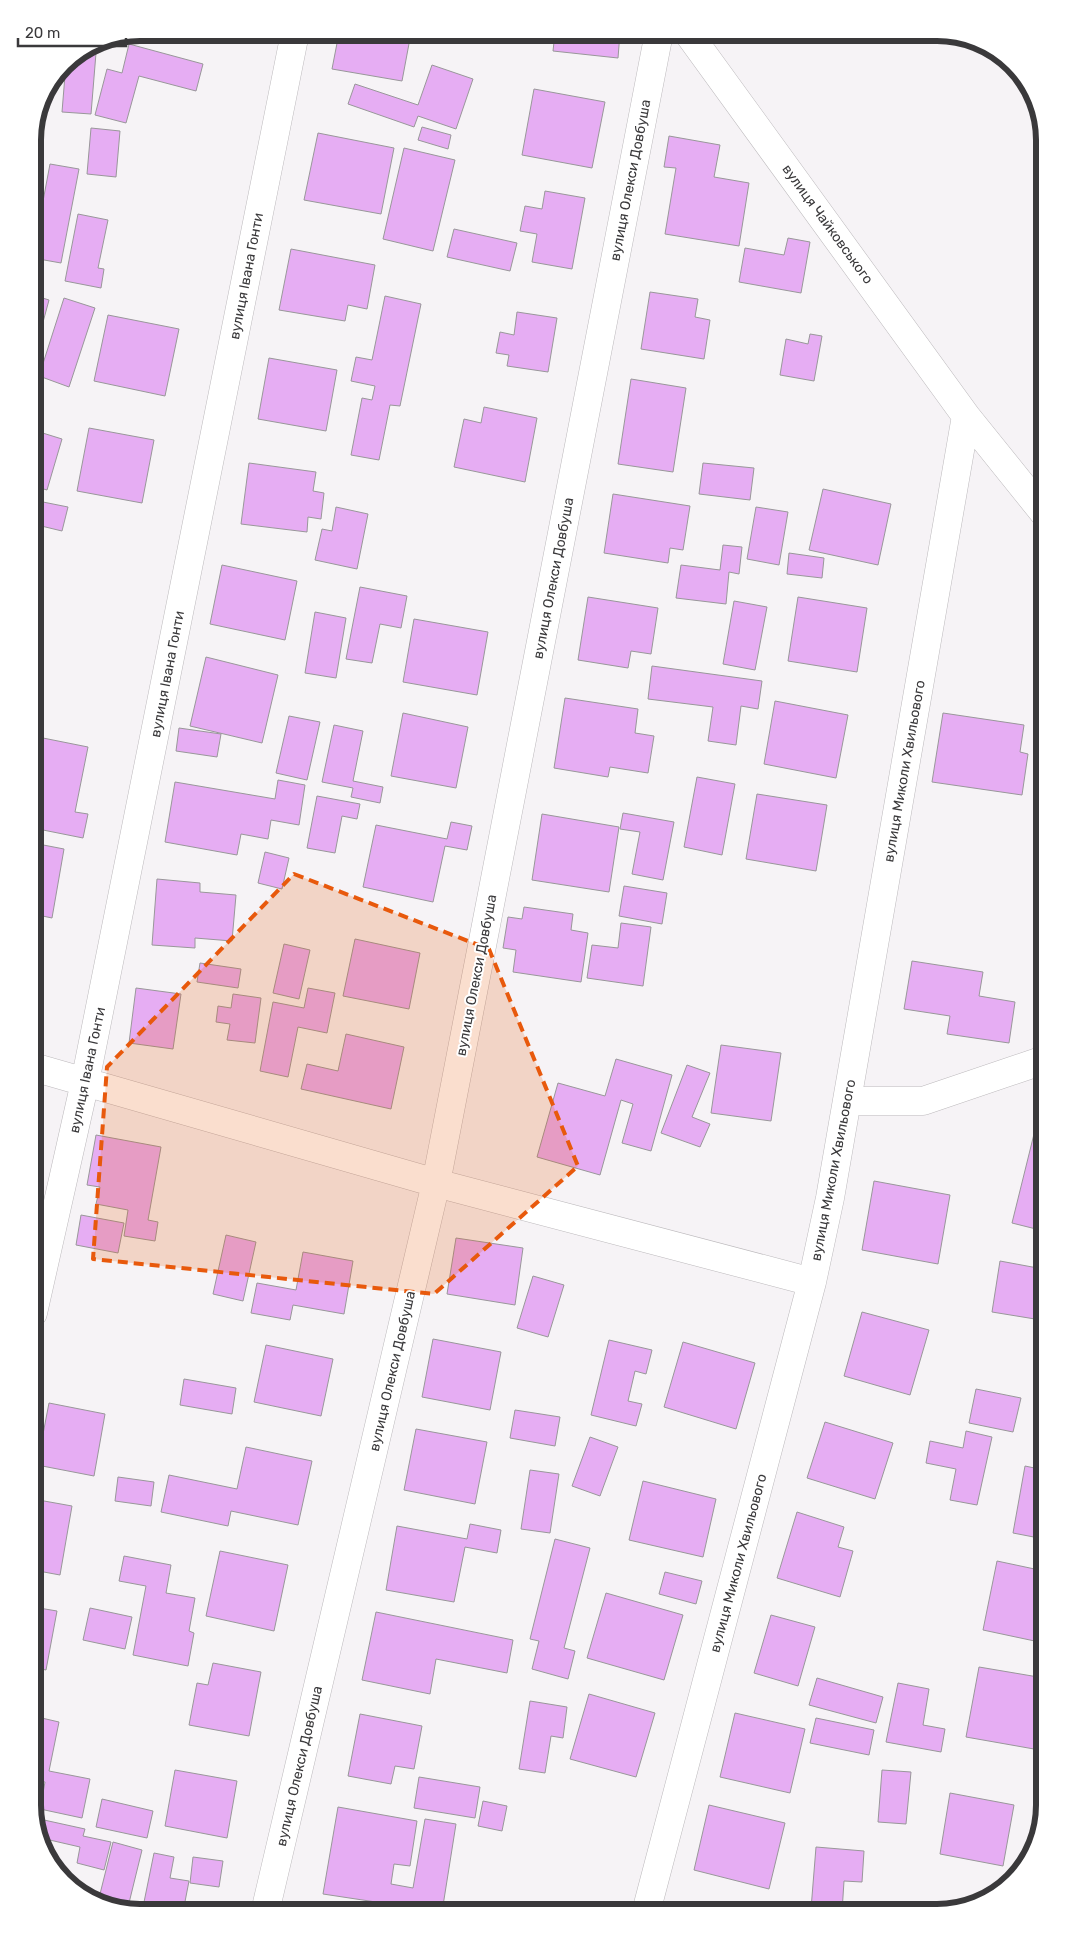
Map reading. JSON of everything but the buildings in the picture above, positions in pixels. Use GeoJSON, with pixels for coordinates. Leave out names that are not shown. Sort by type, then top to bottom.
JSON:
{"type":"FeatureCollection","features":[{"type":"Feature","properties":{"kind":"street","name":"вулиця Івана Гонти"},"geometry":{"type":"LineString","coordinates":[[41,1277],[85,1082],[293,41]]}},
{"type":"Feature","properties":{"kind":"street","name":"вулиця Олекси Довбуша"},"geometry":{"type":"LineString","coordinates":[[267,1904],[436,1183],[657,41]]}},
{"type":"Feature","properties":{"kind":"street","name":"вулиця Чайковського"},"geometry":{"type":"LineString","coordinates":[[694,41],[966,416],[1036,503]]}},
{"type":"Feature","properties":{"kind":"street","name":"вулиця Миколи Хвильового"},"geometry":{"type":"LineString","coordinates":[[648,1904],[812,1282],[830,1198],[966,416]]}},
{"type":"Feature","properties":{"kind":"street"},"geometry":{"type":"LineString","coordinates":[[847,1101],[923,1101],[1036,1063]]}},
{"type":"Feature","properties":{"kind":"street"},"geometry":{"type":"LineString","coordinates":[[41,1069],[436,1183],[812,1282]]}},
{"type":"Feature","properties":{"kind":"highlighted area"},"geometry":{"type":"Polygon","coordinates":[[[294,874],[489,949],[578,1166],[434,1294],[93,1259],[107,1067],[294,874]]]}}]}
